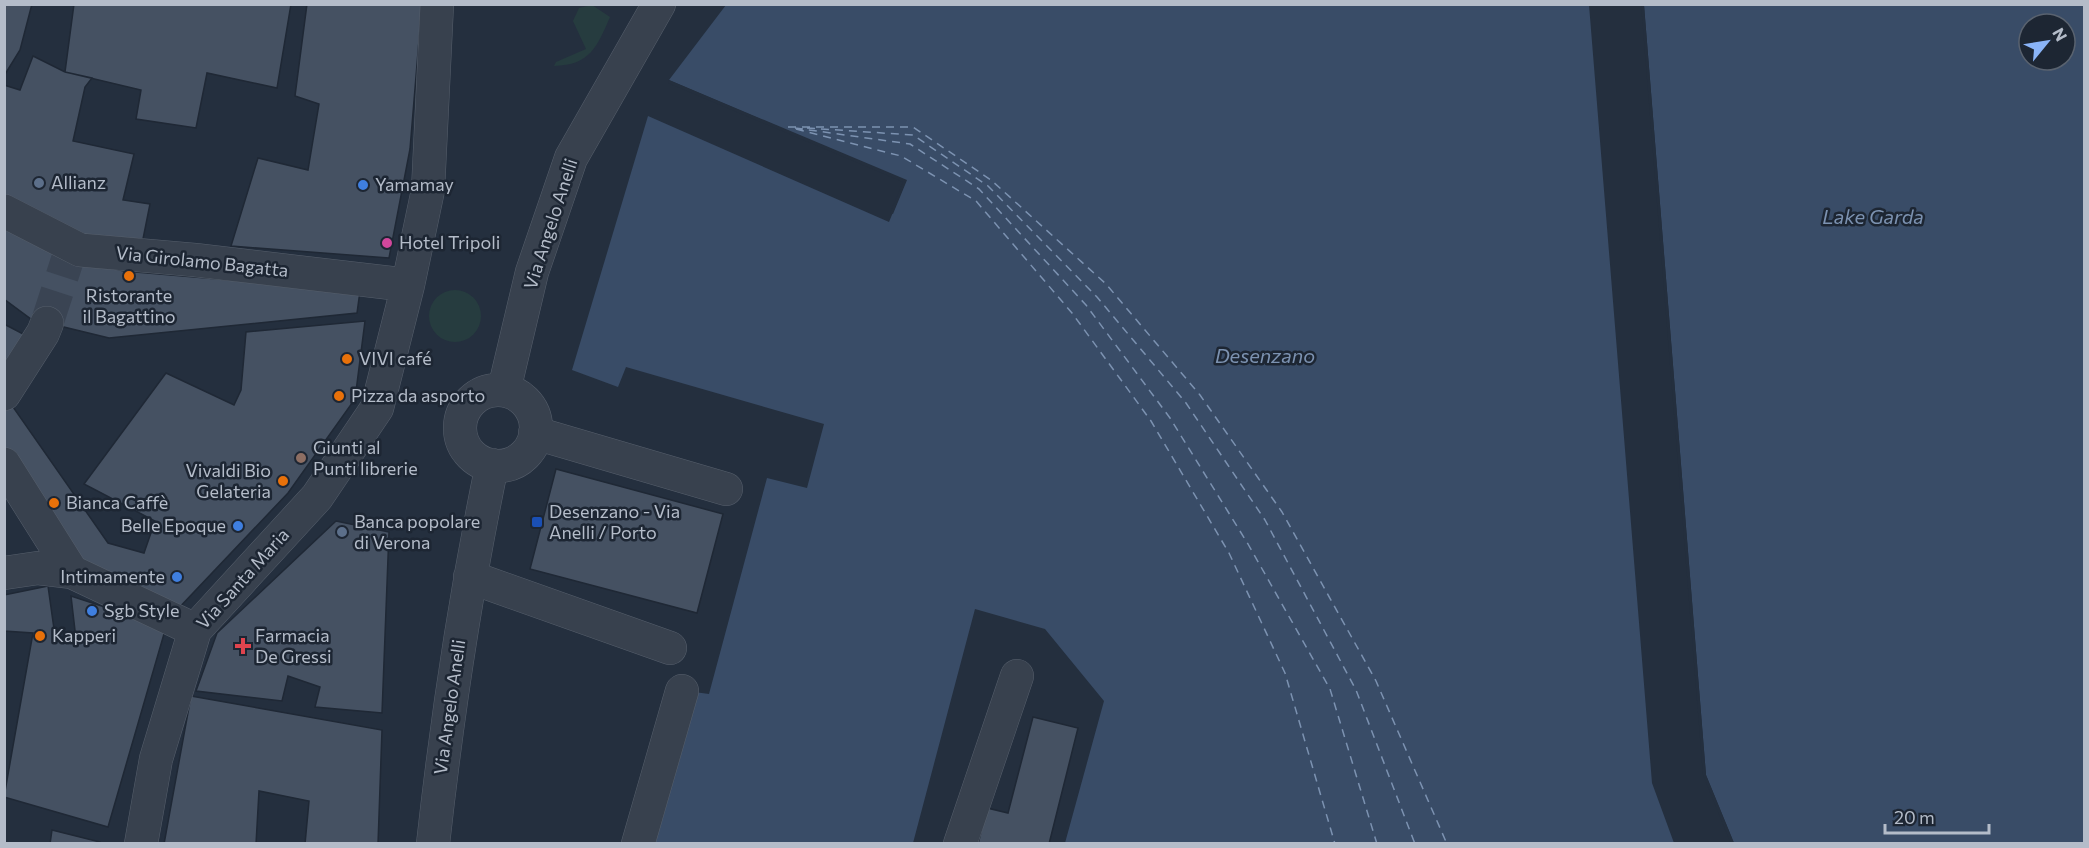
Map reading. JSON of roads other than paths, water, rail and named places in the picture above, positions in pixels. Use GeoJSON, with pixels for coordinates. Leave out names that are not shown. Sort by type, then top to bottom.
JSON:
{"type":"FeatureCollection","features":[{"type":"Feature","properties":{"kind":"street","name":"Via Santa Maria"},"geometry":{"type":"LineString","coordinates":[[141,843],[156,759],[195,630],[317,497],[377,408],[408,285],[428,190],[438,4]]}},
{"type":"Feature","properties":{"kind":"street","name":"Via Angelo Anelli"},"geometry":{"type":"LineString","coordinates":[[504,390],[532,272],[571,158],[659,4]]}},
{"type":"Feature","properties":{"kind":"street","name":"Via Girolamo Bagatta"},"geometry":{"type":"LineString","coordinates":[[4,211],[70,252],[80,250],[195,260],[408,285]]}},
{"type":"Feature","properties":{"kind":"street"},"geometry":{"type":"LineString","coordinates":[[4,394],[45,328]]}},
{"type":"Feature","properties":{"kind":"street"},"geometry":{"type":"LineString","coordinates":[[492,390],[504,390],[524,401],[535,422],[535,433],[533,443],[512,464],[492,465],[481,462],[471,455],[460,434],[460,422],[464,410],[476,397],[492,390]]}},
{"type":"Feature","properties":{"kind":"street"},"geometry":{"type":"LineString","coordinates":[[535,433],[726,489]]}},
{"type":"Feature","properties":{"kind":"street"},"geometry":{"type":"LineString","coordinates":[[4,464],[72,572]]}},
{"type":"Feature","properties":{"kind":"street","name":"Via Angelo Anelli"},"geometry":{"type":"LineString","coordinates":[[433,843],[444,741],[470,577],[492,465]]}},
{"type":"Feature","properties":{"kind":"street"},"geometry":{"type":"LineString","coordinates":[[4,573],[38,568],[72,572],[195,630]]}},
{"type":"Feature","properties":{"kind":"street"},"geometry":{"type":"LineString","coordinates":[[470,577],[670,648]]}},
{"type":"Feature","properties":{"kind":"street"},"geometry":{"type":"LineString","coordinates":[[960,843],[1017,676]]}},
{"type":"Feature","properties":{"kind":"street"},"geometry":{"type":"LineString","coordinates":[[638,843],[682,691]]}},
{"type":"Feature","properties":{"kind":"water","name":"Desenzano"},"geometry":{"type":"Polygon","coordinates":[[[726,5],[1589,5],[1652,783],[1674,843],[1065,843],[1104,701],[1045,629],[975,609],[913,843],[654,843],[694,692],[709,694],[767,478],[807,488],[824,424],[626,367],[618,387],[572,370],[648,116],[889,222],[906,181],[669,80],[726,5]]]}},
{"type":"Feature","properties":{"kind":"water","name":"Lake Garda"},"geometry":{"type":"Polygon","coordinates":[[[1644,5],[2084,5],[2084,843],[1734,843],[1706,775],[1644,5]]]}},
{"type":"Feature","properties":{"kind":"tunnel"},"geometry":{"type":"LineString","coordinates":[[47,323],[68,258]]}},
{"type":"Feature","properties":{"kind":"place","name":"Allianz"},"geometry":{"type":"Point","coordinates":[39,183]}},
{"type":"Feature","properties":{"kind":"place","name":"Yamamay"},"geometry":{"type":"Point","coordinates":[363,185]}},
{"type":"Feature","properties":{"kind":"place","name":"Hotel Tripoli"},"geometry":{"type":"Point","coordinates":[387,243]}},
{"type":"Feature","properties":{"kind":"place","name":"Ristorante il Bagattino"},"geometry":{"type":"Point","coordinates":[129,276]}},
{"type":"Feature","properties":{"kind":"place","name":"VIVI café"},"geometry":{"type":"Point","coordinates":[347,359]}},
{"type":"Feature","properties":{"kind":"place","name":"Pizza da asporto"},"geometry":{"type":"Point","coordinates":[339,396]}},
{"type":"Feature","properties":{"kind":"place","name":"Giunti al Punti librerie"},"geometry":{"type":"Point","coordinates":[301,458]}},
{"type":"Feature","properties":{"kind":"place","name":"Vivaldi Bio Gelateria"},"geometry":{"type":"Point","coordinates":[283,481]}},
{"type":"Feature","properties":{"kind":"place","name":"Bianca Caffè"},"geometry":{"type":"Point","coordinates":[54,503]}},
{"type":"Feature","properties":{"kind":"place","name":"Desenzano - Via Anelli / Porto"},"geometry":{"type":"Point","coordinates":[537,522]}},
{"type":"Feature","properties":{"kind":"place","name":"Belle Epoque"},"geometry":{"type":"Point","coordinates":[238,526]}},
{"type":"Feature","properties":{"kind":"place","name":"Banca popolare di Verona"},"geometry":{"type":"Point","coordinates":[342,532]}},
{"type":"Feature","properties":{"kind":"place","name":"Intimamente"},"geometry":{"type":"Point","coordinates":[177,577]}},
{"type":"Feature","properties":{"kind":"place","name":"Sgb Style"},"geometry":{"type":"Point","coordinates":[92,611]}},
{"type":"Feature","properties":{"kind":"place","name":"Kapperi"},"geometry":{"type":"Point","coordinates":[40,636]}},
{"type":"Feature","properties":{"kind":"place","name":"Farmacia De Gressi"},"geometry":{"type":"Point","coordinates":[243,646]}}]}
